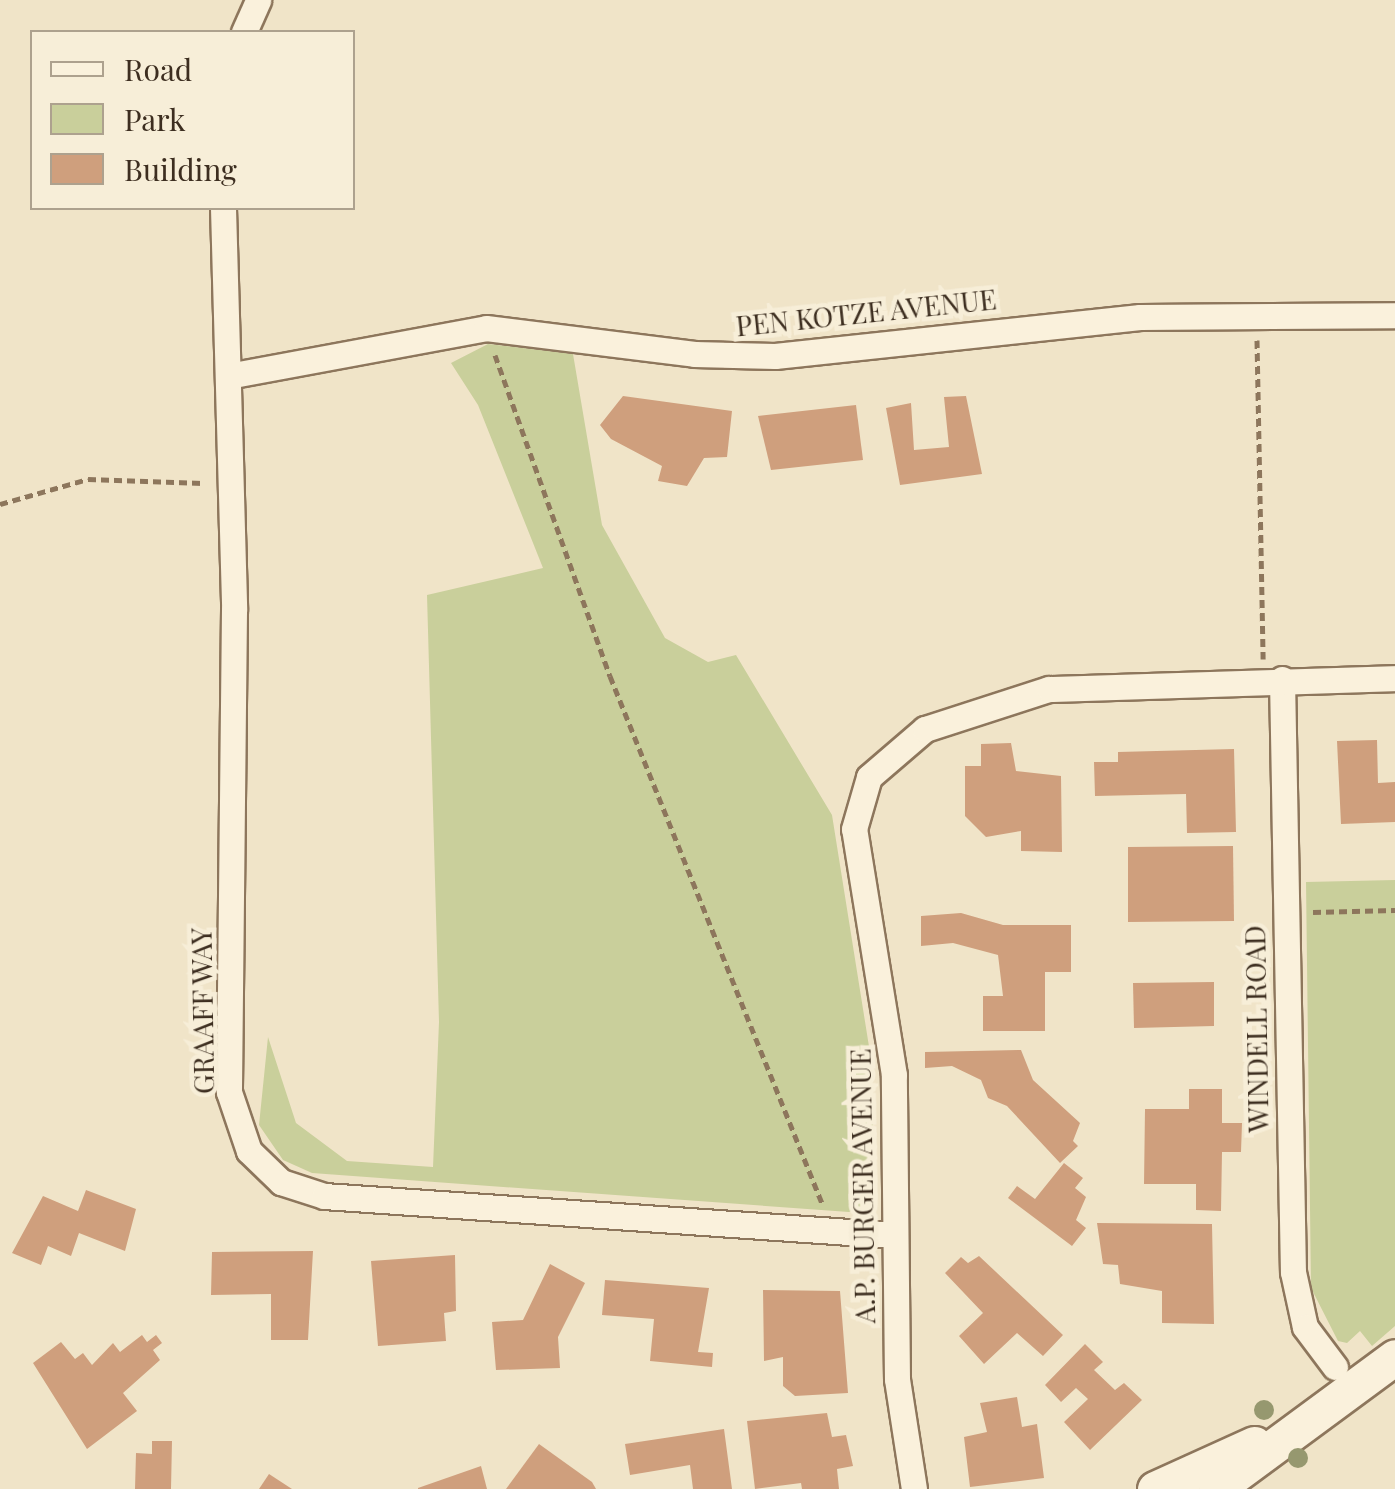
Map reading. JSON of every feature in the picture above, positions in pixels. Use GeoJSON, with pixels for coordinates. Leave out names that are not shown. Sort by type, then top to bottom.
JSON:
{"type":"FeatureCollection","features":[{"type":"Feature","properties":{"kind":"street"},"geometry":{"type":"LineString","coordinates":[[245,30],[258,0]]}},
{"type":"Feature","properties":{"kind":"street","name":"GRAAFF WAY"},"geometry":{"type":"LineString","coordinates":[[223,210],[228,376],[226,484],[234,610],[230,1092],[249,1151],[282,1182],[324,1196],[893,1234]]}},
{"type":"Feature","properties":{"kind":"street","name":"PEN KOTZE AVENUE"},"geometry":{"type":"LineString","coordinates":[[228,376],[486,328],[694,354],[775,356],[1027,325],[1395,315]]}},
{"type":"Feature","properties":{"kind":"street","name":"A.P. BURGER AVENUE"},"geometry":{"type":"LineString","coordinates":[[914,1489],[897,1379],[894,1075],[854,829],[870,777],[926,729],[1048,689],[1395,678]]}},
{"type":"Feature","properties":{"kind":"street","name":"WINDELL ROAD"},"geometry":{"type":"LineString","coordinates":[[1273,679],[1284,913],[1292,1272],[1305,1327],[1335,1367]]}},
{"type":"Feature","properties":{"kind":"street"},"geometry":{"type":"LineString","coordinates":[[1216,1489],[1395,1356]]}},
{"type":"Feature","properties":{"kind":"street"},"geometry":{"type":"LineString","coordinates":[[1154,1489],[1306,1422]]}},
{"type":"Feature","properties":{"kind":"path"},"geometry":{"type":"LineString","coordinates":[[1257,317],[1273,679]]}},
{"type":"Feature","properties":{"kind":"path"},"geometry":{"type":"LineString","coordinates":[[486,328],[610,676],[832,1230]]}},
{"type":"Feature","properties":{"kind":"path"},"geometry":{"type":"LineString","coordinates":[[0,504],[88,478],[226,484]]}},
{"type":"Feature","properties":{"kind":"path"},"geometry":{"type":"LineString","coordinates":[[1284,913],[1395,910]]}},
{"type":"Feature","properties":{"kind":"green space"},"geometry":{"type":"Polygon","coordinates":[[[488,344],[573,354],[602,525],[665,638],[708,662],[736,655],[832,815],[871,1059],[875,1193],[868,1204],[849,1212],[312,1173],[283,1160],[259,1125],[268,1037],[296,1123],[347,1161],[433,1167],[439,1022],[427,595],[543,568],[478,405],[451,363],[488,344]]]}},
{"type":"Feature","properties":{"kind":"green space"},"geometry":{"type":"Polygon","coordinates":[[[1395,880],[1395,1326],[1372,1346],[1360,1331],[1347,1343],[1338,1341],[1311,1288],[1306,882],[1395,880]]]}},
{"type":"Feature","properties":{"kind":"building"},"geometry":{"type":"Polygon","coordinates":[[[623,396],[732,411],[727,457],[704,458],[687,486],[658,481],[662,466],[611,439],[600,425],[623,396]]]}},
{"type":"Feature","properties":{"kind":"building"},"geometry":{"type":"Polygon","coordinates":[[[966,396],[982,474],[900,485],[886,408],[911,403],[914,450],[949,447],[944,397],[966,396]]]}},
{"type":"Feature","properties":{"kind":"building"},"geometry":{"type":"Polygon","coordinates":[[[856,405],[863,460],[771,470],[758,416],[856,405]]]}},
{"type":"Feature","properties":{"kind":"building"},"geometry":{"type":"Polygon","coordinates":[[[1377,740],[1378,783],[1395,782],[1395,822],[1341,824],[1337,741],[1377,740]]]}},
{"type":"Feature","properties":{"kind":"building"},"geometry":{"type":"Polygon","coordinates":[[[1011,743],[1016,771],[1061,776],[1062,852],[1021,851],[1021,831],[986,837],[965,816],[965,766],[981,766],[981,744],[1011,743]]]}},
{"type":"Feature","properties":{"kind":"building"},"geometry":{"type":"Polygon","coordinates":[[[1234,749],[1236,832],[1187,833],[1186,794],[1095,796],[1094,762],[1118,762],[1118,752],[1234,749]]]}},
{"type":"Feature","properties":{"kind":"building"},"geometry":{"type":"Polygon","coordinates":[[[1233,846],[1234,921],[1128,922],[1128,847],[1233,846]]]}},
{"type":"Feature","properties":{"kind":"building"},"geometry":{"type":"Polygon","coordinates":[[[961,913],[1003,925],[1071,925],[1071,972],[1045,972],[1045,1031],[983,1031],[983,996],[1003,996],[998,955],[953,943],[921,946],[921,916],[961,913]]]}},
{"type":"Feature","properties":{"kind":"building"},"geometry":{"type":"Polygon","coordinates":[[[1214,982],[1214,1026],[1134,1028],[1133,983],[1214,982]]]}},
{"type":"Feature","properties":{"kind":"building"},"geometry":{"type":"Polygon","coordinates":[[[1021,1050],[1033,1080],[1080,1123],[1073,1141],[1078,1146],[1060,1163],[1007,1106],[988,1098],[981,1080],[952,1066],[925,1068],[925,1052],[1021,1050]]]}},
{"type":"Feature","properties":{"kind":"building"},"geometry":{"type":"Polygon","coordinates":[[[1189,1089],[1222,1089],[1222,1123],[1242,1123],[1241,1152],[1222,1152],[1221,1211],[1196,1210],[1196,1184],[1144,1184],[1145,1109],[1189,1109],[1189,1089]]]}},
{"type":"Feature","properties":{"kind":"building"},"geometry":{"type":"Polygon","coordinates":[[[1064,1163],[1083,1178],[1075,1188],[1086,1197],[1076,1220],[1086,1228],[1072,1246],[1008,1198],[1017,1186],[1035,1199],[1064,1163]]]}},
{"type":"Feature","properties":{"kind":"building"},"geometry":{"type":"Polygon","coordinates":[[[86,1190],[136,1209],[125,1251],[79,1233],[71,1256],[48,1246],[41,1265],[12,1253],[43,1196],[78,1211],[86,1190]]]}},
{"type":"Feature","properties":{"kind":"building"},"geometry":{"type":"Polygon","coordinates":[[[1097,1223],[1212,1224],[1214,1324],[1162,1323],[1162,1291],[1120,1284],[1118,1265],[1103,1264],[1097,1223]]]}},
{"type":"Feature","properties":{"kind":"building"},"geometry":{"type":"Polygon","coordinates":[[[313,1251],[308,1340],[271,1340],[271,1294],[211,1295],[212,1252],[313,1251]]]}},
{"type":"Feature","properties":{"kind":"building"},"geometry":{"type":"Polygon","coordinates":[[[455,1255],[456,1311],[444,1313],[446,1341],[378,1346],[371,1261],[455,1255]]]}},
{"type":"Feature","properties":{"kind":"building"},"geometry":{"type":"Polygon","coordinates":[[[979,1256],[1063,1335],[1043,1356],[1017,1333],[984,1364],[959,1336],[983,1313],[945,1273],[961,1257],[968,1263],[979,1256]]]}},
{"type":"Feature","properties":{"kind":"building"},"geometry":{"type":"Polygon","coordinates":[[[550,1264],[585,1283],[558,1337],[560,1368],[496,1370],[492,1322],[523,1320],[550,1264]]]}},
{"type":"Feature","properties":{"kind":"building"},"geometry":{"type":"Polygon","coordinates":[[[605,1280],[709,1288],[698,1352],[713,1353],[712,1367],[650,1361],[654,1319],[602,1315],[605,1280]]]}},
{"type":"Feature","properties":{"kind":"building"},"geometry":{"type":"Polygon","coordinates":[[[763,1290],[840,1291],[848,1393],[795,1396],[783,1386],[783,1357],[764,1361],[763,1290]]]}},
{"type":"Feature","properties":{"kind":"building"},"geometry":{"type":"Polygon","coordinates":[[[142,1335],[147,1342],[156,1335],[162,1343],[153,1350],[160,1360],[123,1393],[137,1411],[87,1449],[33,1363],[61,1342],[75,1359],[83,1353],[92,1365],[113,1343],[120,1352],[142,1335]]]}},
{"type":"Feature","properties":{"kind":"building"},"geometry":{"type":"Polygon","coordinates":[[[1085,1344],[1103,1362],[1094,1370],[1115,1390],[1124,1383],[1142,1400],[1090,1450],[1064,1422],[1088,1399],[1076,1388],[1061,1402],[1045,1385],[1085,1344]]]}},
{"type":"Feature","properties":{"kind":"building"},"geometry":{"type":"Polygon","coordinates":[[[1017,1397],[1022,1427],[1037,1424],[1044,1478],[970,1487],[964,1437],[987,1432],[980,1403],[1017,1397]]]}},
{"type":"Feature","properties":{"kind":"building"},"geometry":{"type":"Polygon","coordinates":[[[827,1413],[832,1437],[846,1435],[853,1466],[837,1469],[839,1489],[802,1489],[801,1483],[755,1489],[747,1421],[827,1413]]]}},
{"type":"Feature","properties":{"kind":"building"},"geometry":{"type":"Polygon","coordinates":[[[724,1429],[732,1489],[693,1489],[690,1465],[630,1475],[625,1444],[724,1429]]]}},
{"type":"Feature","properties":{"kind":"building"},"geometry":{"type":"Polygon","coordinates":[[[152,1441],[172,1441],[171,1489],[135,1489],[136,1453],[152,1454],[152,1441]]]}},
{"type":"Feature","properties":{"kind":"building"},"geometry":{"type":"Polygon","coordinates":[[[539,1444],[592,1482],[596,1489],[506,1489],[539,1444]]]}},
{"type":"Feature","properties":{"kind":"building"},"geometry":{"type":"Polygon","coordinates":[[[481,1466],[487,1489],[418,1489],[418,1488],[481,1466]]]}},
{"type":"Feature","properties":{"kind":"building"},"geometry":{"type":"Polygon","coordinates":[[[269,1474],[292,1489],[259,1489],[269,1474]]]}}]}
